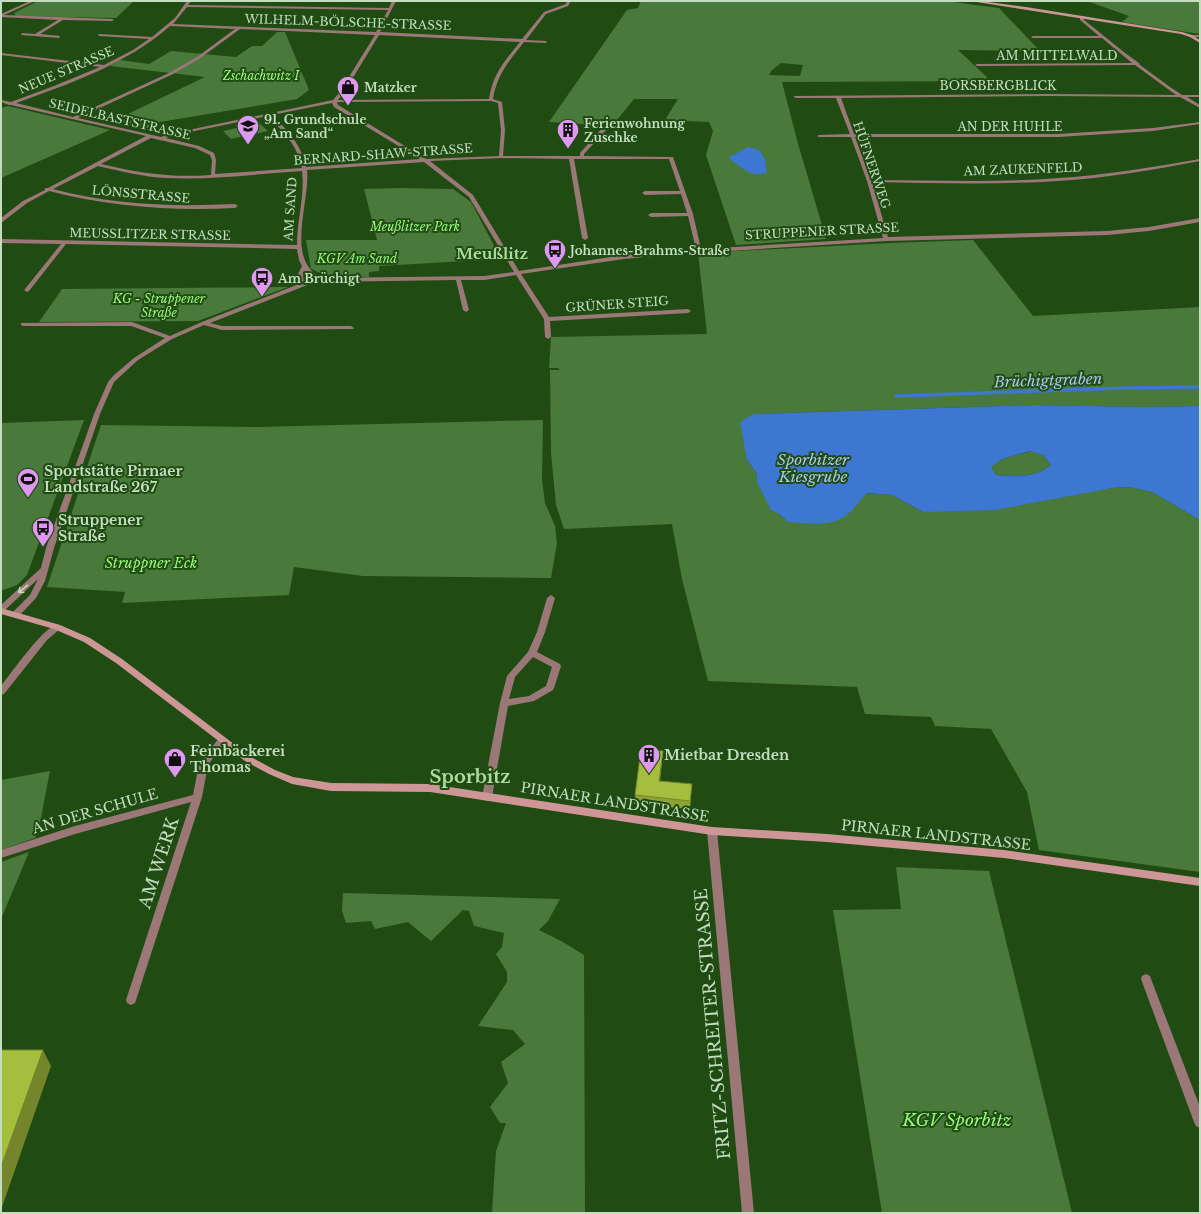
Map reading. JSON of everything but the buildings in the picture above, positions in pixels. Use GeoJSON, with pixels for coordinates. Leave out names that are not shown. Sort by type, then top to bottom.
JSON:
{"type":"FeatureCollection","features":[{"type":"Feature","properties":{"kind":"street"},"geometry":{"type":"LineString","coordinates":[[1,15],[33,1]]}},
{"type":"Feature","properties":{"kind":"street","name":"NEUE STRASSE"},"geometry":{"type":"LineString","coordinates":[[1,107],[50,90],[105,66],[135,50],[171,25],[187,6],[189,1]]}},
{"type":"Feature","properties":{"kind":"street"},"geometry":{"type":"LineString","coordinates":[[334,102],[341,94],[377,35],[394,1]]}},
{"type":"Feature","properties":{"kind":"street"},"geometry":{"type":"LineString","coordinates":[[491,100],[493,86],[501,69],[545,13],[567,5],[569,1]]}},
{"type":"Feature","properties":{"kind":"street"},"geometry":{"type":"LineString","coordinates":[[972,1],[1182,33],[1191,36],[1200,42]]}},
{"type":"Feature","properties":{"kind":"street"},"geometry":{"type":"LineString","coordinates":[[187,6],[389,9]]}},
{"type":"Feature","properties":{"kind":"street"},"geometry":{"type":"LineString","coordinates":[[1,15],[62,19],[112,20]]}},
{"type":"Feature","properties":{"kind":"street"},"geometry":{"type":"LineString","coordinates":[[1083,17],[1081,19],[1102,37],[1181,96],[1200,107]]}},
{"type":"Feature","properties":{"kind":"street"},"geometry":{"type":"LineString","coordinates":[[36,35],[62,19]]}},
{"type":"Feature","properties":{"kind":"street","name":"WILHELM-BÖLSCHE-STRASSE"},"geometry":{"type":"LineString","coordinates":[[171,25],[546,42]]}},
{"type":"Feature","properties":{"kind":"street"},"geometry":{"type":"LineString","coordinates":[[74,118],[170,74],[198,58],[239,28]]}},
{"type":"Feature","properties":{"kind":"street"},"geometry":{"type":"LineString","coordinates":[[22,34],[59,37]]}},
{"type":"Feature","properties":{"kind":"street"},"geometry":{"type":"LineString","coordinates":[[99,35],[152,38]]}},
{"type":"Feature","properties":{"kind":"street"},"geometry":{"type":"LineString","coordinates":[[1191,36],[1200,36]]}},
{"type":"Feature","properties":{"kind":"street"},"geometry":{"type":"LineString","coordinates":[[1033,37],[1102,37]]}},
{"type":"Feature","properties":{"kind":"street"},"geometry":{"type":"LineString","coordinates":[[1,54],[105,66]]}},
{"type":"Feature","properties":{"kind":"street","name":"AM MITTELWALD"},"geometry":{"type":"LineString","coordinates":[[977,65],[1138,64]]}},
{"type":"Feature","properties":{"kind":"street","name":"BORSBERGBLICK"},"geometry":{"type":"LineString","coordinates":[[796,97],[1041,95],[1200,96]]}},
{"type":"Feature","properties":{"kind":"street","name":"HÜFNERWEG"},"geometry":{"type":"LineString","coordinates":[[838,97],[869,181],[886,239]]}},
{"type":"Feature","properties":{"kind":"street"},"geometry":{"type":"LineString","coordinates":[[160,138],[169,134],[334,102],[491,100],[500,102],[502,130],[501,157]]}},
{"type":"Feature","properties":{"kind":"street","name":"SEIDELBASTSTRASSE"},"geometry":{"type":"LineString","coordinates":[[1,101],[197,147],[212,154],[214,160],[213,175]]}},
{"type":"Feature","properties":{"kind":"street"},"geometry":{"type":"LineString","coordinates":[[334,102],[336,106],[425,160],[462,187],[476,201],[518,274],[547,319],[548,337]]}},
{"type":"Feature","properties":{"kind":"street","name":"AM SAND"},"geometry":{"type":"LineString","coordinates":[[270,115],[288,134],[299,151],[304,169],[305,178],[298,247],[304,267],[300,276],[302,285]]}},
{"type":"Feature","properties":{"kind":"street","name":"AN DER HUHLE"},"geometry":{"type":"LineString","coordinates":[[820,136],[1061,136],[1166,128],[1200,123]]}},
{"type":"Feature","properties":{"kind":"street"},"geometry":{"type":"LineString","coordinates":[[582,157],[582,154],[606,128]]}},
{"type":"Feature","properties":{"kind":"street"},"geometry":{"type":"LineString","coordinates":[[1,221],[25,202],[150,136]]}},
{"type":"Feature","properties":{"kind":"street","name":"BERNARD-SHAW-STRASSE"},"geometry":{"type":"LineString","coordinates":[[97,164],[134,173],[166,177],[425,160],[501,157],[671,158],[683,192]]}},
{"type":"Feature","properties":{"kind":"street"},"geometry":{"type":"LineString","coordinates":[[571,157],[585,238]]}},
{"type":"Feature","properties":{"kind":"street","name":"AM ZAUKENFELD"},"geometry":{"type":"LineString","coordinates":[[869,181],[1027,182],[1060,180],[1101,176],[1200,160]]}},
{"type":"Feature","properties":{"kind":"street","name":"LÖNSSTRASSE"},"geometry":{"type":"LineString","coordinates":[[47,190],[76,198],[106,203],[190,209],[235,206]]}},
{"type":"Feature","properties":{"kind":"street"},"geometry":{"type":"LineString","coordinates":[[645,193],[683,192],[699,250]]}},
{"type":"Feature","properties":{"kind":"street"},"geometry":{"type":"LineString","coordinates":[[651,215],[690,214]]}},
{"type":"Feature","properties":{"kind":"street","name":"STRUPPENER STRASSE"},"geometry":{"type":"LineString","coordinates":[[15,615],[34,596],[41,581],[97,414],[111,382],[136,359],[170,338],[204,323],[302,285],[319,280],[484,278],[624,257],[699,250],[886,239],[1107,233],[1149,229],[1200,220]]}},
{"type":"Feature","properties":{"kind":"street","name":"MEUSSLITZER STRASSE"},"geometry":{"type":"LineString","coordinates":[[1,241],[298,247]]}},
{"type":"Feature","properties":{"kind":"street"},"geometry":{"type":"LineString","coordinates":[[27,290],[65,242]]}},
{"type":"Feature","properties":{"kind":"street"},"geometry":{"type":"LineString","coordinates":[[304,267],[311,276],[319,280]]}},
{"type":"Feature","properties":{"kind":"street"},"geometry":{"type":"LineString","coordinates":[[458,278],[466,310]]}},
{"type":"Feature","properties":{"kind":"street","name":"GRÜNER STEIG"},"geometry":{"type":"LineString","coordinates":[[547,319],[688,311]]}},
{"type":"Feature","properties":{"kind":"street"},"geometry":{"type":"LineString","coordinates":[[204,323],[222,328],[351,328]]}},
{"type":"Feature","properties":{"kind":"street"},"geometry":{"type":"LineString","coordinates":[[23,324],[132,324],[170,338]]}},
{"type":"Feature","properties":{"kind":"street","name":"STRUPPENER STRASSE"},"geometry":{"type":"LineString","coordinates":[[1,610],[44,569]]}},
{"type":"Feature","properties":{"kind":"street"},"geometry":{"type":"LineString","coordinates":[[487,797],[504,703],[512,676],[532,653],[541,632],[551,598]]}},
{"type":"Feature","properties":{"kind":"street","name":"PIRNAER LANDSTRASSE"},"geometry":{"type":"LineString","coordinates":[[1,610],[57,627],[87,640],[119,660],[248,759],[272,772],[292,780],[331,787],[430,788],[712,831],[827,838],[1004,854],[1200,882]]}},
{"type":"Feature","properties":{"kind":"street"},"geometry":{"type":"LineString","coordinates":[[1,692],[44,638],[57,627]]}},
{"type":"Feature","properties":{"kind":"street"},"geometry":{"type":"LineString","coordinates":[[504,703],[531,699],[550,688],[557,666],[532,653]]}},
{"type":"Feature","properties":{"kind":"street","name":"AM WERK"},"geometry":{"type":"LineString","coordinates":[[131,1000],[197,797],[204,764],[222,740]]}},
{"type":"Feature","properties":{"kind":"street","name":"AN DER SCHULE"},"geometry":{"type":"LineString","coordinates":[[1,854],[75,830],[197,797]]}},
{"type":"Feature","properties":{"kind":"street","name":"FRITZ-SCHREITER-STRASSE"},"geometry":{"type":"LineString","coordinates":[[712,831],[748,1213]]}},
{"type":"Feature","properties":{"kind":"street"},"geometry":{"type":"LineString","coordinates":[[1146,979],[1200,1122]]}},
{"type":"Feature","properties":{"kind":"green space"},"geometry":{"type":"Polygon","coordinates":[[[38,1],[134,1],[116,18],[16,16],[14,13],[38,1]]]}},
{"type":"Feature","properties":{"kind":"green space"},"geometry":{"type":"Polygon","coordinates":[[[641,1],[945,1],[999,8],[1040,51],[958,50],[991,81],[782,82],[797,140],[826,239],[736,245],[706,155],[713,131],[709,122],[665,120],[678,99],[634,99],[612,126],[549,122],[627,10],[638,8],[641,1]],[[781,63],[771,71],[769,75],[800,76],[803,65],[781,63]]]}},
{"type":"Feature","properties":{"kind":"green space"},"geometry":{"type":"Polygon","coordinates":[[[1087,1],[1200,1],[1200,34],[1122,22],[1129,16],[1087,1]]]}},
{"type":"Feature","properties":{"kind":"green space","name":"Zschachwitz I"},"geometry":{"type":"Polygon","coordinates":[[[277,32],[285,32],[309,90],[297,99],[160,122],[145,130],[111,122],[205,77],[110,66],[120,60],[149,64],[171,51],[236,57],[252,46],[262,46],[277,32]]]}},
{"type":"Feature","properties":{"kind":"green space"},"geometry":{"type":"Polygon","coordinates":[[[8,106],[110,130],[1,178],[1,108],[8,106]]]}},
{"type":"Feature","properties":{"kind":"green space"},"geometry":{"type":"Polygon","coordinates":[[[259,123],[268,131],[231,139],[223,131],[259,123]]]}},
{"type":"Feature","properties":{"kind":"green space","name":"Meußlitzer Park"},"geometry":{"type":"Polygon","coordinates":[[[364,189],[453,189],[471,202],[501,259],[379,266],[379,271],[369,272],[369,277],[325,275],[311,269],[306,240],[377,240],[364,189]]]}},
{"type":"Feature","properties":{"kind":"green space"},"geometry":{"type":"Polygon","coordinates":[[[973,240],[1033,316],[1200,307],[1200,406],[1145,407],[1034,405],[754,414],[747,460],[757,474],[757,482],[778,513],[788,522],[848,514],[858,501],[867,493],[892,495],[923,512],[1129,487],[1152,492],[1200,520],[1200,872],[1039,850],[1027,792],[991,729],[935,726],[931,717],[865,714],[857,687],[708,681],[682,579],[672,524],[564,529],[556,505],[551,453],[550,370],[560,370],[558,368],[549,368],[551,337],[707,334],[698,253],[973,240]]]}},
{"type":"Feature","properties":{"kind":"green space","name":"KG - Struppener Straße"},"geometry":{"type":"Polygon","coordinates":[[[288,287],[198,321],[39,322],[62,289],[288,287]]]}},
{"type":"Feature","properties":{"kind":"green space","name":"Sportstätte Pirnaer Landstraße 267"},"geometry":{"type":"Polygon","coordinates":[[[84,420],[27,575],[17,585],[1,591],[1,423],[84,420]]]}},
{"type":"Feature","properties":{"kind":"green space","name":"Struppner Eck"},"geometry":{"type":"Polygon","coordinates":[[[543,420],[542,479],[545,503],[555,526],[557,543],[551,578],[363,576],[294,567],[289,595],[122,603],[125,592],[47,587],[101,425],[257,427],[543,420]]]}},
{"type":"Feature","properties":{"kind":"green space"},"geometry":{"type":"Polygon","coordinates":[[[1031,451],[1043,455],[1051,465],[1038,472],[1025,476],[996,475],[990,467],[1002,459],[1031,451]]]}},
{"type":"Feature","properties":{"kind":"green space"},"geometry":{"type":"Polygon","coordinates":[[[50,771],[40,823],[35,838],[1,850],[1,780],[50,771]]]}},
{"type":"Feature","properties":{"kind":"green space"},"geometry":{"type":"Polygon","coordinates":[[[29,852],[1,919],[1,862],[29,852]]]}},
{"type":"Feature","properties":{"kind":"green space","name":"KGV Sporbitz"},"geometry":{"type":"Polygon","coordinates":[[[896,867],[989,871],[1072,1213],[882,1213],[833,910],[901,909],[896,867]]]}},
{"type":"Feature","properties":{"kind":"green space"},"geometry":{"type":"Polygon","coordinates":[[[343,893],[560,899],[548,921],[539,930],[584,955],[585,1213],[492,1213],[496,1151],[506,1123],[500,1123],[490,1107],[508,1083],[501,1062],[525,1044],[513,1030],[478,1026],[507,982],[507,972],[496,954],[502,947],[504,933],[474,926],[469,911],[463,910],[431,941],[408,922],[375,929],[371,921],[346,923],[342,911],[343,893]]]}},
{"type":"Feature","properties":{"kind":"water"},"geometry":{"type":"Polygon","coordinates":[[[748,147],[759,150],[765,159],[767,172],[761,174],[751,173],[741,168],[728,158],[748,147]]]}},
{"type":"Feature","properties":{"kind":"water","name":"Sporbitzer Kiesgrube"},"geometry":{"type":"Polygon","coordinates":[[[1034,405],[1145,407],[1200,406],[1200,520],[1152,492],[1129,487],[1112,488],[995,510],[923,512],[892,495],[867,493],[848,514],[834,521],[819,524],[788,522],[778,513],[771,510],[757,482],[757,474],[747,460],[740,422],[754,414],[1034,405]],[[1030,451],[1002,459],[991,467],[996,475],[1025,476],[1038,472],[1051,465],[1043,455],[1030,451]]]}},
{"type":"Feature","properties":{"kind":"waterway","name":"Brüchigtgraben"},"geometry":{"type":"LineString","coordinates":[[896,396],[1125,388],[1200,387]]}},
{"type":"Feature","properties":{"kind":"place","name":"Matzker"},"geometry":{"type":"Point","coordinates":[348,106]}},
{"type":"Feature","properties":{"kind":"place","name":"91. Grundschule „Am Sand“"},"geometry":{"type":"Point","coordinates":[248,146]}},
{"type":"Feature","properties":{"kind":"place","name":"Ferienwohnung Zuschke"},"geometry":{"type":"Point","coordinates":[568,150]}},
{"type":"Feature","properties":{"kind":"place","name":"Johannes-Brahms-Straße"},"geometry":{"type":"Point","coordinates":[555,270]}},
{"type":"Feature","properties":{"kind":"place","name":"Am Brüchigt"},"geometry":{"type":"Point","coordinates":[262,298]}},
{"type":"Feature","properties":{"kind":"place","name":"Sportstätte Pirnaer Landstraße 267"},"geometry":{"type":"Point","coordinates":[28,498]}},
{"type":"Feature","properties":{"kind":"place","name":"Struppener Straße"},"geometry":{"type":"Point","coordinates":[43,548]}},
{"type":"Feature","properties":{"kind":"place","name":"Mietbar Dresden"},"geometry":{"type":"Point","coordinates":[649,774]}},
{"type":"Feature","properties":{"kind":"place","name":"Feinbäckerei Thomas"},"geometry":{"type":"Point","coordinates":[175,778]}},
{"type":"Feature","properties":{"kind":"district","name":"Meußlitz"},"geometry":{"type":"Point","coordinates":[492,253]}},
{"type":"Feature","properties":{"kind":"district","name":"Sporbitz"},"geometry":{"type":"Point","coordinates":[470,777]}},
{"type":"Feature","properties":{"kind":"park label","name":"KGV Am Sand"},"geometry":{"type":"Point","coordinates":[357,258]}}]}
